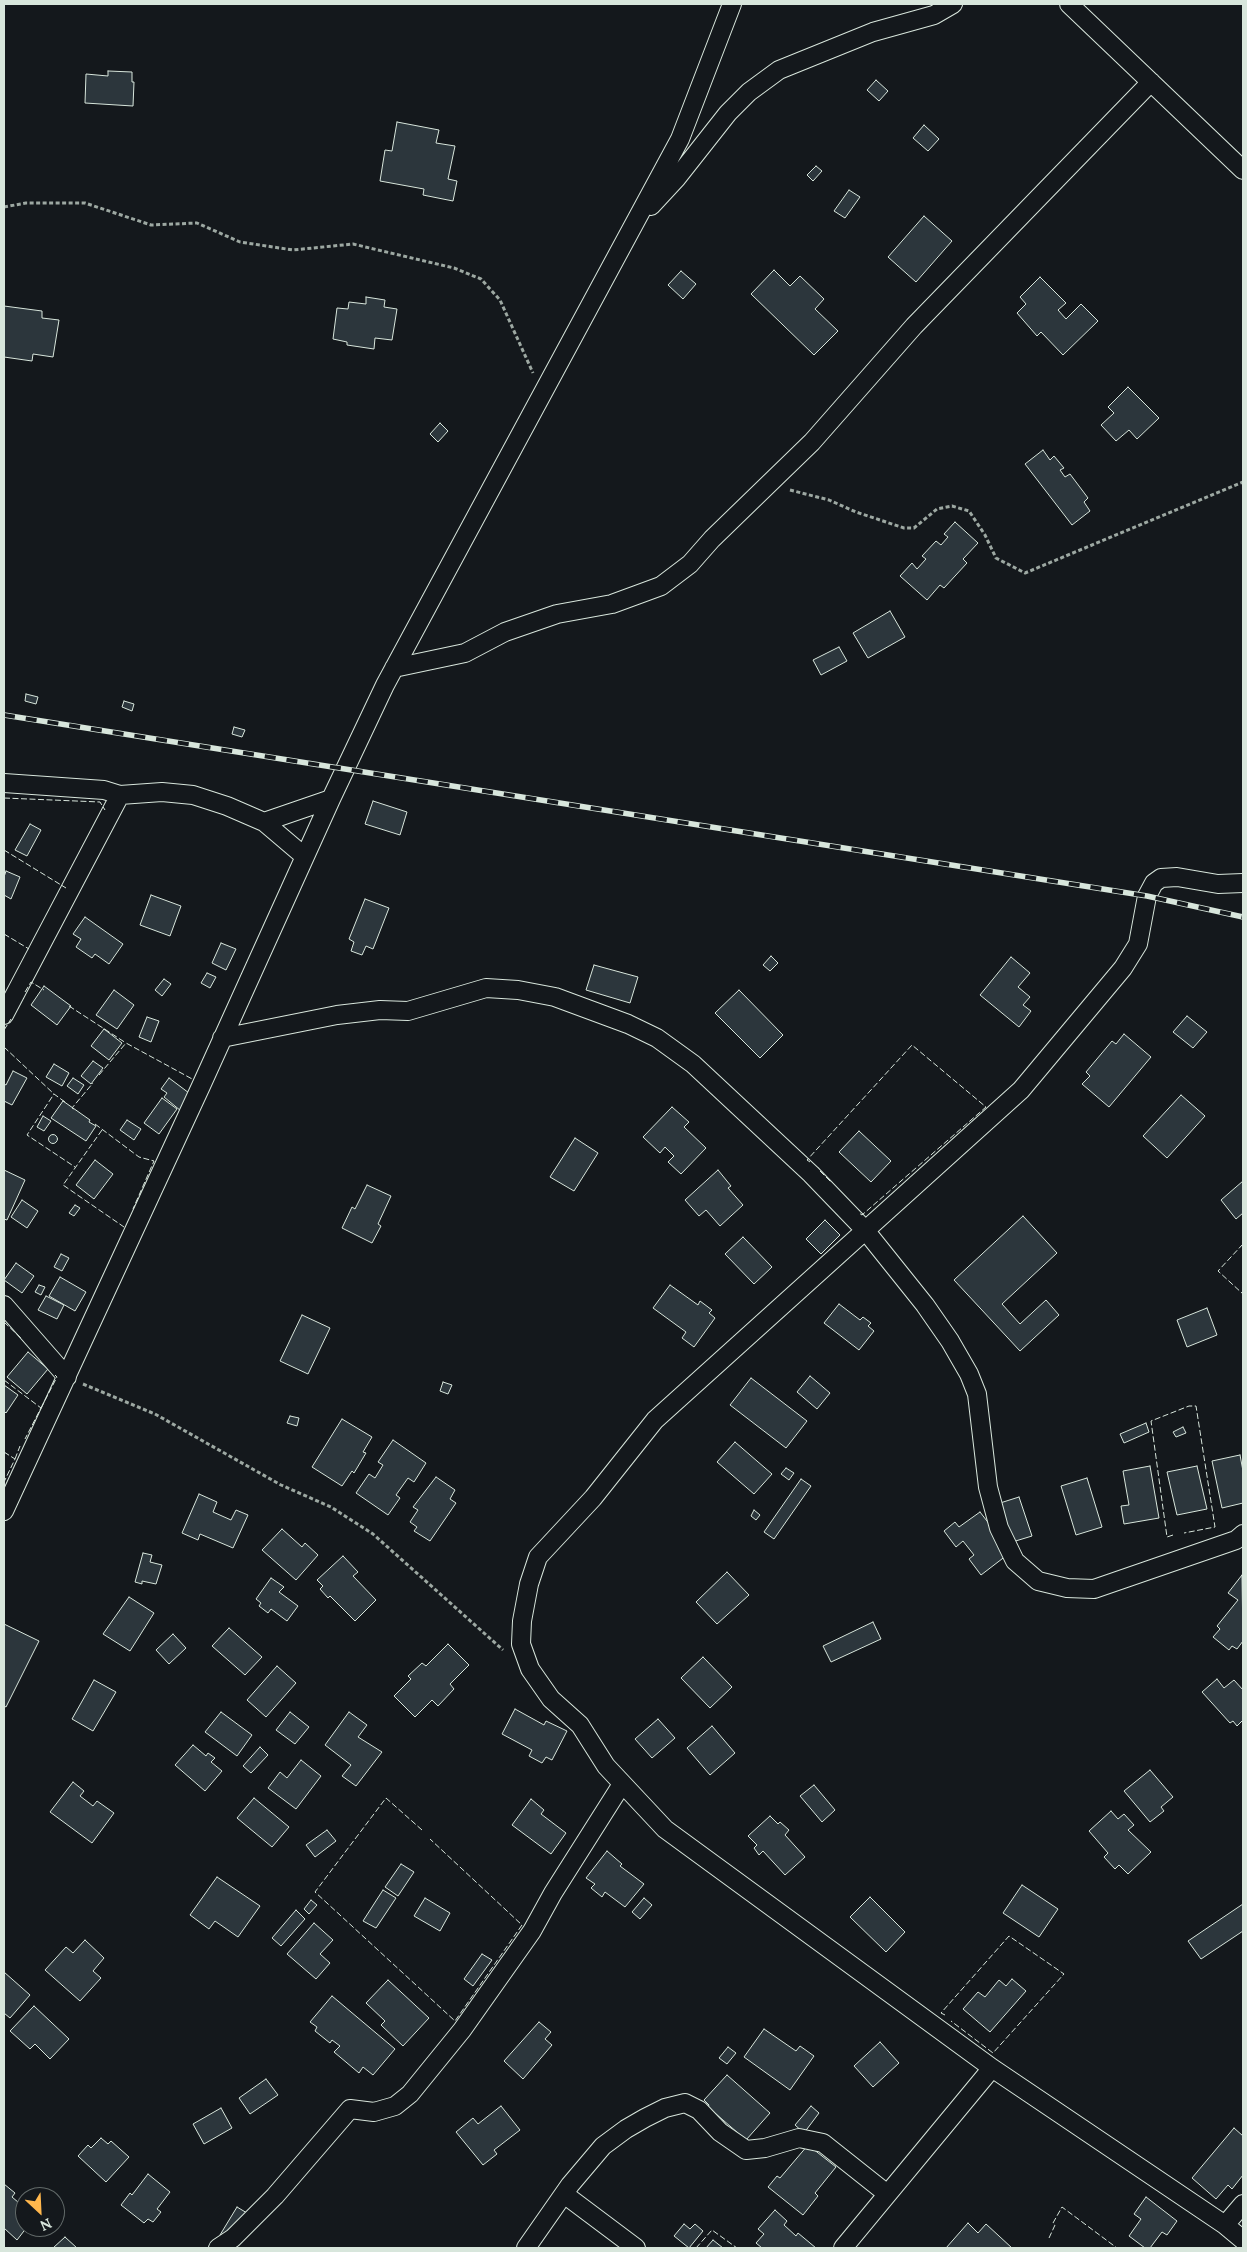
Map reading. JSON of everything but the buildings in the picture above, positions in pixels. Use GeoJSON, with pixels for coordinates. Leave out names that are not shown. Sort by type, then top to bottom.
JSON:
{"type":"FeatureCollection","features":[{"type":"Feature","properties":{"kind":"street"},"geometry":{"type":"LineString","coordinates":[[4,1512],[304,856],[394,668],[680,139],[732,4]]}},
{"type":"Feature","properties":{"kind":"street"},"geometry":{"type":"LineString","coordinates":[[634,224],[676,179],[728,113],[749,92],[779,70],[873,32],[934,15],[953,4]]}},
{"type":"Feature","properties":{"kind":"street"},"geometry":{"type":"LineString","coordinates":[[1069,4],[1243,170]]}},
{"type":"Feature","properties":{"kind":"street"},"geometry":{"type":"LineString","coordinates":[[394,668],[464,653],[505,632],[557,614],[612,604],[661,586],[690,564],[812,442],[914,326],[1151,82]]}},
{"type":"Feature","properties":{"kind":"street"},"geometry":{"type":"LineString","coordinates":[[4,783],[104,790],[120,795],[162,792],[192,795],[227,806],[264,822],[304,856]]}},
{"type":"Feature","properties":{"kind":"street"},"geometry":{"type":"LineString","coordinates":[[4,1015],[120,795]]}},
{"type":"Feature","properties":{"kind":"street"},"geometry":{"type":"LineString","coordinates":[[264,822],[331,799]]}},
{"type":"Feature","properties":{"kind":"street"},"geometry":{"type":"LineString","coordinates":[[1243,883],[1218,884],[1177,877],[1160,878],[1154,883],[1147,896],[1138,944],[1123,968],[1096,997],[1021,1090],[655,1420],[593,1498],[538,1558],[529,1584],[522,1621],[521,1644],[530,1670],[551,1699],[580,1725],[606,1766],[665,1829],[992,2068],[1225,2225],[1243,2240]]}},
{"type":"Feature","properties":{"kind":"street"},"geometry":{"type":"LineString","coordinates":[[222,1038],[337,1015],[380,1010],[408,1011],[486,988],[518,990],[555,997],[628,1024],[658,1038],[693,1064],[811,1174],[865,1230],[925,1305],[969,1374],[977,1394],[988,1487],[999,1528],[1015,1561],[1038,1581],[1067,1588],[1094,1589],[1228,1543],[1243,1534]]}},
{"type":"Feature","properties":{"kind":"street"},"geometry":{"type":"LineString","coordinates":[[4,1305],[67,1377]]}},
{"type":"Feature","properties":{"kind":"street"},"geometry":{"type":"LineString","coordinates":[[218,2248],[232,2238],[275,2196],[350,2109],[374,2112],[395,2106],[410,2094],[462,2030],[532,1931],[552,1893],[622,1784]]}},
{"type":"Feature","properties":{"kind":"street"},"geometry":{"type":"LineString","coordinates":[[843,2248],[886,2193],[992,2068]]}},
{"type":"Feature","properties":{"kind":"street"},"geometry":{"type":"LineString","coordinates":[[526,2248],[564,2194],[603,2146],[626,2129],[665,2108],[686,2103],[699,2110],[720,2132],[746,2150],[765,2148],[799,2138],[823,2143],[886,2193]]}},
{"type":"Feature","properties":{"kind":"street"},"geometry":{"type":"LineString","coordinates":[[564,2194],[636,2248]]}},
{"type":"Feature","properties":{"kind":"street"},"geometry":{"type":"LineString","coordinates":[[1225,2225],[1243,2204]]}},
{"type":"Feature","properties":{"kind":"path"},"geometry":{"type":"LineString","coordinates":[[4,207],[26,203],[85,203],[150,225],[197,223],[240,242],[293,250],[353,244],[454,268],[481,279],[500,300],[542,394]]}},
{"type":"Feature","properties":{"kind":"path"},"geometry":{"type":"LineString","coordinates":[[762,490],[796,490],[829,500],[856,512],[904,528],[914,528],[937,509],[952,506],[970,512],[985,535],[996,558],[1024,572],[1243,482]]}},
{"type":"Feature","properties":{"kind":"path"},"geometry":{"type":"LineString","coordinates":[[67,1377],[155,1414],[281,1485],[331,1507],[373,1534],[495,1643],[530,1670]]}},
{"type":"Feature","properties":{"kind":"railway"},"geometry":{"type":"LineString","coordinates":[[4,715],[1147,896],[1243,917]]}},
{"type":"Feature","properties":{"kind":"fence"},"geometry":{"type":"LineString","coordinates":[[4,798],[100,802],[105,810]]}},
{"type":"Feature","properties":{"kind":"fence"},"geometry":{"type":"LineString","coordinates":[[4,850],[66,888]]}},
{"type":"Feature","properties":{"kind":"fence"},"geometry":{"type":"LineString","coordinates":[[4,934],[29,949]]}},
{"type":"Feature","properties":{"kind":"fence"},"geometry":{"type":"LineString","coordinates":[[25,992],[31,982],[44,990]]}},
{"type":"Feature","properties":{"kind":"fence"},"geometry":{"type":"LineString","coordinates":[[69,1006],[126,1043]]}},
{"type":"Feature","properties":{"kind":"fence"},"geometry":{"type":"LineString","coordinates":[[4,1030],[11,1019]]}},
{"type":"Feature","properties":{"kind":"fence"},"geometry":{"type":"LineString","coordinates":[[99,1075],[126,1043],[194,1080]]}},
{"type":"Feature","properties":{"kind":"fence"},"geometry":{"type":"LineString","coordinates":[[810,1162],[807,1160],[912,1045],[986,1107],[862,1215],[859,1213]]}},
{"type":"Feature","properties":{"kind":"fence"},"geometry":{"type":"LineString","coordinates":[[4,1047],[54,1094]]}},
{"type":"Feature","properties":{"kind":"fence"},"geometry":{"type":"LineString","coordinates":[[74,1109],[72,1108],[93,1083]]}},
{"type":"Feature","properties":{"kind":"fence"},"geometry":{"type":"LineString","coordinates":[[65,1102],[54,1094],[27,1135],[75,1167]]}},
{"type":"Feature","properties":{"kind":"fence"},"geometry":{"type":"LineString","coordinates":[[95,1124],[139,1157],[154,1161],[133,1209]]}},
{"type":"Feature","properties":{"kind":"fence"},"geometry":{"type":"LineString","coordinates":[[102,1130],[63,1185],[124,1227]]}},
{"type":"Feature","properties":{"kind":"fence"},"geometry":{"type":"LineString","coordinates":[[820,1171],[832,1183]]}},
{"type":"Feature","properties":{"kind":"fence"},"geometry":{"type":"LineString","coordinates":[[1243,1244],[1218,1271],[1243,1294]]}},
{"type":"Feature","properties":{"kind":"fence"},"geometry":{"type":"LineString","coordinates":[[4,1322],[21,1338]]}},
{"type":"Feature","properties":{"kind":"fence"},"geometry":{"type":"LineString","coordinates":[[41,1408],[57,1377],[55,1375]]}},
{"type":"Feature","properties":{"kind":"fence"},"geometry":{"type":"LineString","coordinates":[[4,1380],[41,1408],[25,1439]]}},
{"type":"Feature","properties":{"kind":"fence"},"geometry":{"type":"LineString","coordinates":[[1173,1535],[1167,1537],[1151,1421],[1189,1406],[1196,1406],[1215,1527],[1184,1533]]}},
{"type":"Feature","properties":{"kind":"fence"},"geometry":{"type":"LineString","coordinates":[[15,1459],[20,1446]]}},
{"type":"Feature","properties":{"kind":"fence"},"geometry":{"type":"LineString","coordinates":[[4,1452],[15,1459],[4,1482]]}},
{"type":"Feature","properties":{"kind":"fence"},"geometry":{"type":"LineString","coordinates":[[422,1830],[386,1798],[315,1892],[455,2021],[522,1925],[430,1839]]}},
{"type":"Feature","properties":{"kind":"fence"},"geometry":{"type":"LineString","coordinates":[[945,2015],[941,2013],[1009,1936],[1064,1974],[993,2053],[951,2021]]}},
{"type":"Feature","properties":{"kind":"fence"},"geometry":{"type":"LineString","coordinates":[[1049,2238],[1055,2225],[1053,2223],[1062,2207],[1117,2248]]}},
{"type":"Feature","properties":{"kind":"fence"},"geometry":{"type":"LineString","coordinates":[[696,2248],[712,2230],[737,2248]]}}]}
